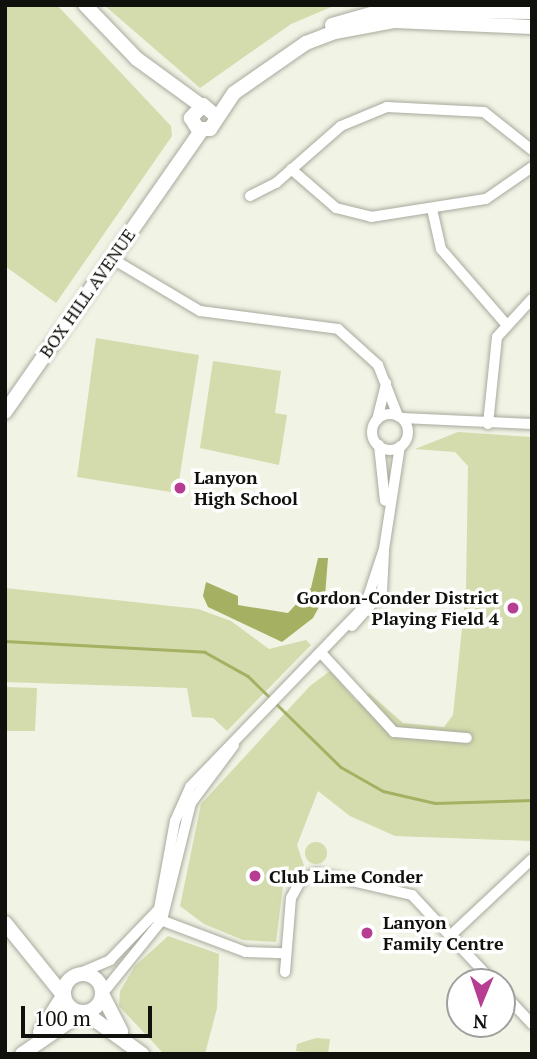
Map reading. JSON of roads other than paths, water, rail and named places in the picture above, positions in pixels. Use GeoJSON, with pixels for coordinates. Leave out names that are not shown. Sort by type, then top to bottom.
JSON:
{"type":"FeatureCollection","features":[{"type":"Feature","properties":{"kind":"street"},"geometry":{"type":"LineString","coordinates":[[85,5],[201,115]]}},
{"type":"Feature","properties":{"kind":"street","name":"BOX HILL AVENUE"},"geometry":{"type":"LineString","coordinates":[[442,11],[532,27]]}},
{"type":"Feature","properties":{"kind":"street","name":"BOX HILL AVENUE"},"geometry":{"type":"LineString","coordinates":[[5,412],[169,174],[201,115],[306,43],[375,23],[442,11],[532,12]]}},
{"type":"Feature","properties":{"kind":"street"},"geometry":{"type":"LineString","coordinates":[[250,196],[292,169],[341,126],[387,107],[484,112],[532,150]]}},
{"type":"Feature","properties":{"kind":"street"},"geometry":{"type":"LineString","coordinates":[[292,169],[345,211],[371,217],[486,199],[532,167]]}},
{"type":"Feature","properties":{"kind":"street"},"geometry":{"type":"LineString","coordinates":[[432,209],[441,249],[505,323]]}},
{"type":"Feature","properties":{"kind":"street"},"geometry":{"type":"LineString","coordinates":[[111,258],[200,311],[338,329],[366,350],[386,382],[400,417],[403,443],[386,509]]}},
{"type":"Feature","properties":{"kind":"street"},"geometry":{"type":"LineString","coordinates":[[488,424],[493,348],[505,323],[532,299]]}},
{"type":"Feature","properties":{"kind":"street"},"geometry":{"type":"LineString","coordinates":[[22,1053],[83,1012],[96,1007],[102,994],[158,919],[182,799],[349,628],[373,610],[382,592],[386,509],[379,445],[373,434],[386,382]]}},
{"type":"Feature","properties":{"kind":"street"},"geometry":{"type":"LineString","coordinates":[[377,420],[400,417],[444,422],[532,424]]}},
{"type":"Feature","properties":{"kind":"street"},"geometry":{"type":"LineString","coordinates":[[379,445],[403,443],[444,422]]}},
{"type":"Feature","properties":{"kind":"street"},"geometry":{"type":"LineString","coordinates":[[323,655],[394,732],[467,738]]}},
{"type":"Feature","properties":{"kind":"street"},"geometry":{"type":"LineString","coordinates":[[450,936],[532,859]]}},
{"type":"Feature","properties":{"kind":"street"},"geometry":{"type":"LineString","coordinates":[[285,972],[283,953],[295,888],[317,873],[412,895],[480,968]]}},
{"type":"Feature","properties":{"kind":"street"},"geometry":{"type":"LineString","coordinates":[[158,919],[246,952],[283,953]]}},
{"type":"Feature","properties":{"kind":"street"},"geometry":{"type":"LineString","coordinates":[[22,1053],[63,995],[66,983],[80,973],[110,960],[158,919]]}},
{"type":"Feature","properties":{"kind":"street"},"geometry":{"type":"LineString","coordinates":[[5,923],[69,1006],[83,1012],[142,1054]]}},
{"type":"Feature","properties":{"kind":"street"},"geometry":{"type":"LineString","coordinates":[[30,954],[58,972],[80,973],[97,979],[102,994],[130,1044]]}},
{"type":"Feature","properties":{"kind":"street"},"geometry":{"type":"LineString","coordinates":[[516,1007],[532,1024]]}},
{"type":"Feature","properties":{"kind":"waterway"},"geometry":{"type":"LineString","coordinates":[[5,641],[205,652],[248,676],[341,767],[383,791],[435,803],[532,800]]}},
{"type":"Feature","properties":{"kind":"place","name":"Lanyon High School"},"geometry":{"type":"Point","coordinates":[180,488]}},
{"type":"Feature","properties":{"kind":"place","name":"Gordon-Conder District Playing Field 4"},"geometry":{"type":"Point","coordinates":[513,608]}},
{"type":"Feature","properties":{"kind":"place","name":"Club Lime Conder"},"geometry":{"type":"Point","coordinates":[255,876]}},
{"type":"Feature","properties":{"kind":"place","name":"Lanyon Family Centre"},"geometry":{"type":"Point","coordinates":[367,933]}}]}
